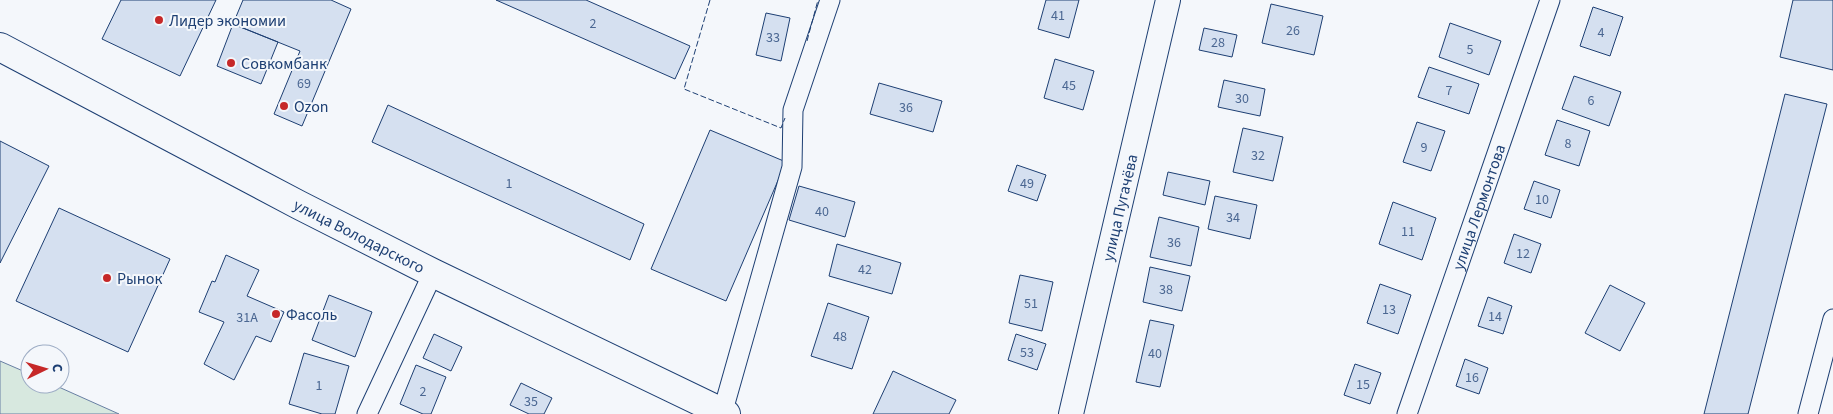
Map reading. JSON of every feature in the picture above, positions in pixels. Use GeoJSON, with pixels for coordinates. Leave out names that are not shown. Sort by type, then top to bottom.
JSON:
{"type":"FeatureCollection","features":[{"type":"Feature","properties":{"kind":"main road","name":"улица Володарского"},"geometry":{"type":"LineString","coordinates":[[0,47],[298,205],[433,273],[724,414]]}},
{"type":"Feature","properties":{"kind":"street"},"geometry":{"type":"LineString","coordinates":[[724,414],[792,167],[793,110],[830,0]]}},
{"type":"Feature","properties":{"kind":"street","name":"улица Пугачёва"},"geometry":{"type":"LineString","coordinates":[[1071,414],[1168,0]]}},
{"type":"Feature","properties":{"kind":"street","name":"улица Лермонтова"},"geometry":{"type":"LineString","coordinates":[[1407,414],[1550,0]]}},
{"type":"Feature","properties":{"kind":"street"},"geometry":{"type":"LineString","coordinates":[[367,414],[433,273]]}},
{"type":"Feature","properties":{"kind":"street"},"geometry":{"type":"LineString","coordinates":[[1808,414],[1833,319]]}},
{"type":"Feature","properties":{"kind":"shaded area"},"geometry":{"type":"Polygon","coordinates":[[[0,361],[20,370],[20,394],[70,394],[70,392],[119,414],[0,414],[0,361]]]}},
{"type":"Feature","properties":{"kind":"building","name":"Лидер экономии"},"geometry":{"type":"Polygon","coordinates":[[[121,0],[216,0],[180,76],[102,39],[121,0]]]}},
{"type":"Feature","properties":{"kind":"building"},"geometry":{"type":"Polygon","coordinates":[[[243,0],[331,0],[351,9],[302,126],[274,114],[300,51],[233,24],[243,0]]]}},
{"type":"Feature","properties":{"kind":"building"},"geometry":{"type":"Polygon","coordinates":[[[496,0],[586,0],[690,46],[675,79],[496,0]]]}},
{"type":"Feature","properties":{"kind":"building"},"geometry":{"type":"Polygon","coordinates":[[[1046,0],[1079,0],[1069,38],[1038,29],[1046,0]]]}},
{"type":"Feature","properties":{"kind":"building"},"geometry":{"type":"Polygon","coordinates":[[[1793,0],[1833,0],[1833,70],[1780,57],[1793,0]]]}},
{"type":"Feature","properties":{"kind":"building"},"geometry":{"type":"Polygon","coordinates":[[[1271,4],[1323,16],[1314,55],[1262,43],[1271,4]]]}},
{"type":"Feature","properties":{"kind":"building"},"geometry":{"type":"Polygon","coordinates":[[[1593,7],[1623,17],[1610,56],[1580,46],[1593,7]]]}},
{"type":"Feature","properties":{"kind":"building"},"geometry":{"type":"Polygon","coordinates":[[[766,13],[790,18],[781,61],[756,55],[766,13]]]}},
{"type":"Feature","properties":{"kind":"building"},"geometry":{"type":"Polygon","coordinates":[[[1450,23],[1501,41],[1489,75],[1439,57],[1450,23]]]}},
{"type":"Feature","properties":{"kind":"building"},"geometry":{"type":"Polygon","coordinates":[[[233,24],[278,42],[261,84],[217,66],[233,24]]]}},
{"type":"Feature","properties":{"kind":"building"},"geometry":{"type":"Polygon","coordinates":[[[1204,28],[1237,35],[1232,57],[1199,50],[1204,28]]]}},
{"type":"Feature","properties":{"kind":"building"},"geometry":{"type":"Polygon","coordinates":[[[1055,59],[1094,71],[1083,110],[1044,98],[1055,59]]]}},
{"type":"Feature","properties":{"kind":"building"},"geometry":{"type":"Polygon","coordinates":[[[1429,67],[1479,84],[1469,114],[1418,97],[1429,67]]]}},
{"type":"Feature","properties":{"kind":"building"},"geometry":{"type":"Polygon","coordinates":[[[1574,76],[1621,92],[1609,126],[1562,109],[1574,76]]]}},
{"type":"Feature","properties":{"kind":"building"},"geometry":{"type":"Polygon","coordinates":[[[1224,80],[1265,89],[1260,116],[1218,107],[1224,80]]]}},
{"type":"Feature","properties":{"kind":"building"},"geometry":{"type":"Polygon","coordinates":[[[879,83],[942,101],[933,132],[870,114],[879,83]]]}},
{"type":"Feature","properties":{"kind":"building"},"geometry":{"type":"Polygon","coordinates":[[[1785,94],[1827,104],[1748,414],[1704,414],[1785,94]]]}},
{"type":"Feature","properties":{"kind":"building"},"geometry":{"type":"Polygon","coordinates":[[[388,105],[644,224],[630,260],[372,142],[388,105]]]}},
{"type":"Feature","properties":{"kind":"building"},"geometry":{"type":"Polygon","coordinates":[[[1557,120],[1590,131],[1579,166],[1545,155],[1557,120]]]}},
{"type":"Feature","properties":{"kind":"building"},"geometry":{"type":"Polygon","coordinates":[[[1417,122],[1445,131],[1431,171],[1403,162],[1417,122]]]}},
{"type":"Feature","properties":{"kind":"building"},"geometry":{"type":"Polygon","coordinates":[[[1243,128],[1283,137],[1273,181],[1233,172],[1243,128]]]}},
{"type":"Feature","properties":{"kind":"building"},"geometry":{"type":"Polygon","coordinates":[[[710,130],[786,162],[726,301],[651,269],[710,130]]]}},
{"type":"Feature","properties":{"kind":"building"},"geometry":{"type":"Polygon","coordinates":[[[0,141],[49,166],[0,263],[0,141]]]}},
{"type":"Feature","properties":{"kind":"building"},"geometry":{"type":"Polygon","coordinates":[[[1017,165],[1046,175],[1037,201],[1008,191],[1017,165]]]}},
{"type":"Feature","properties":{"kind":"building"},"geometry":{"type":"Polygon","coordinates":[[[1168,172],[1210,181],[1205,205],[1163,195],[1168,172]]]}},
{"type":"Feature","properties":{"kind":"building"},"geometry":{"type":"Polygon","coordinates":[[[1534,181],[1560,190],[1551,218],[1524,209],[1534,181]]]}},
{"type":"Feature","properties":{"kind":"building"},"geometry":{"type":"Polygon","coordinates":[[[799,186],[855,202],[845,237],[789,220],[799,186]]]}},
{"type":"Feature","properties":{"kind":"building"},"geometry":{"type":"Polygon","coordinates":[[[1215,196],[1257,205],[1250,239],[1208,229],[1215,196]]]}},
{"type":"Feature","properties":{"kind":"building"},"geometry":{"type":"Polygon","coordinates":[[[1393,202],[1436,218],[1422,260],[1379,244],[1393,202]]]}},
{"type":"Feature","properties":{"kind":"building"},"geometry":{"type":"Polygon","coordinates":[[[59,208],[170,259],[128,352],[16,301],[59,208]]]}},
{"type":"Feature","properties":{"kind":"building"},"geometry":{"type":"Polygon","coordinates":[[[1159,217],[1199,227],[1191,266],[1150,257],[1159,217]]]}},
{"type":"Feature","properties":{"kind":"building"},"geometry":{"type":"Polygon","coordinates":[[[1514,234],[1541,244],[1531,273],[1504,263],[1514,234]]]}},
{"type":"Feature","properties":{"kind":"building"},"geometry":{"type":"Polygon","coordinates":[[[837,244],[901,263],[892,294],[829,276],[837,244]]]}},
{"type":"Feature","properties":{"kind":"building"},"geometry":{"type":"Polygon","coordinates":[[[226,255],[259,270],[247,296],[284,312],[271,342],[256,336],[234,380],[204,364],[224,322],[199,312],[212,281],[215,282],[226,255]]]}},
{"type":"Feature","properties":{"kind":"building"},"geometry":{"type":"Polygon","coordinates":[[[1150,267],[1190,276],[1182,311],[1143,302],[1150,267]]]}},
{"type":"Feature","properties":{"kind":"building"},"geometry":{"type":"Polygon","coordinates":[[[1020,275],[1053,282],[1042,331],[1009,323],[1020,275]]]}},
{"type":"Feature","properties":{"kind":"building"},"geometry":{"type":"Polygon","coordinates":[[[1380,284],[1411,295],[1398,334],[1367,323],[1380,284]]]}},
{"type":"Feature","properties":{"kind":"building"},"geometry":{"type":"Polygon","coordinates":[[[1610,285],[1645,303],[1620,351],[1585,333],[1610,285]]]}},
{"type":"Feature","properties":{"kind":"building"},"geometry":{"type":"Polygon","coordinates":[[[329,295],[372,312],[355,357],[312,340],[329,295]]]}},
{"type":"Feature","properties":{"kind":"building"},"geometry":{"type":"Polygon","coordinates":[[[1488,297],[1512,306],[1503,334],[1478,326],[1488,297]]]}},
{"type":"Feature","properties":{"kind":"building"},"geometry":{"type":"Polygon","coordinates":[[[828,303],[869,317],[852,369],[811,356],[828,303]]]}},
{"type":"Feature","properties":{"kind":"building"},"geometry":{"type":"Polygon","coordinates":[[[1150,320],[1174,325],[1160,387],[1136,382],[1150,320]]]}},
{"type":"Feature","properties":{"kind":"building"},"geometry":{"type":"Polygon","coordinates":[[[434,334],[462,347],[451,371],[423,358],[434,334]]]}},
{"type":"Feature","properties":{"kind":"building"},"geometry":{"type":"Polygon","coordinates":[[[1016,334],[1046,344],[1037,370],[1008,360],[1016,334]]]}},
{"type":"Feature","properties":{"kind":"building"},"geometry":{"type":"Polygon","coordinates":[[[304,353],[349,366],[335,414],[322,414],[289,404],[304,353]]]}},
{"type":"Feature","properties":{"kind":"building"},"geometry":{"type":"Polygon","coordinates":[[[1465,359],[1488,368],[1479,394],[1456,386],[1465,359]]]}},
{"type":"Feature","properties":{"kind":"building"},"geometry":{"type":"Polygon","coordinates":[[[1355,364],[1381,373],[1370,404],[1344,395],[1355,364]]]}},
{"type":"Feature","properties":{"kind":"building"},"geometry":{"type":"Polygon","coordinates":[[[416,365],[446,377],[431,414],[423,414],[400,404],[416,365]]]}},
{"type":"Feature","properties":{"kind":"building"},"geometry":{"type":"Polygon","coordinates":[[[893,371],[956,400],[949,414],[873,414],[893,371]]]}},
{"type":"Feature","properties":{"kind":"building"},"geometry":{"type":"Polygon","coordinates":[[[521,383],[552,398],[544,414],[529,414],[510,405],[521,383]]]}},
{"type":"Feature","properties":{"kind":"fence"},"geometry":{"type":"LineString","coordinates":[[710,0],[684,89],[781,128],[785,118]]}},
{"type":"Feature","properties":{"kind":"fence"},"geometry":{"type":"LineString","coordinates":[[807,41],[818,0]]}},
{"type":"Feature","properties":{"kind":"place","name":"Лидер экономии"},"geometry":{"type":"Point","coordinates":[159,20]}},
{"type":"Feature","properties":{"kind":"place","name":"Совкомбанк"},"geometry":{"type":"Point","coordinates":[231,63]}},
{"type":"Feature","properties":{"kind":"place","name":"Ozon"},"geometry":{"type":"Point","coordinates":[284,106]}},
{"type":"Feature","properties":{"kind":"place","name":"Рынок"},"geometry":{"type":"Point","coordinates":[107,278]}},
{"type":"Feature","properties":{"kind":"place","name":"Фасоль"},"geometry":{"type":"Point","coordinates":[276,314]}}]}
